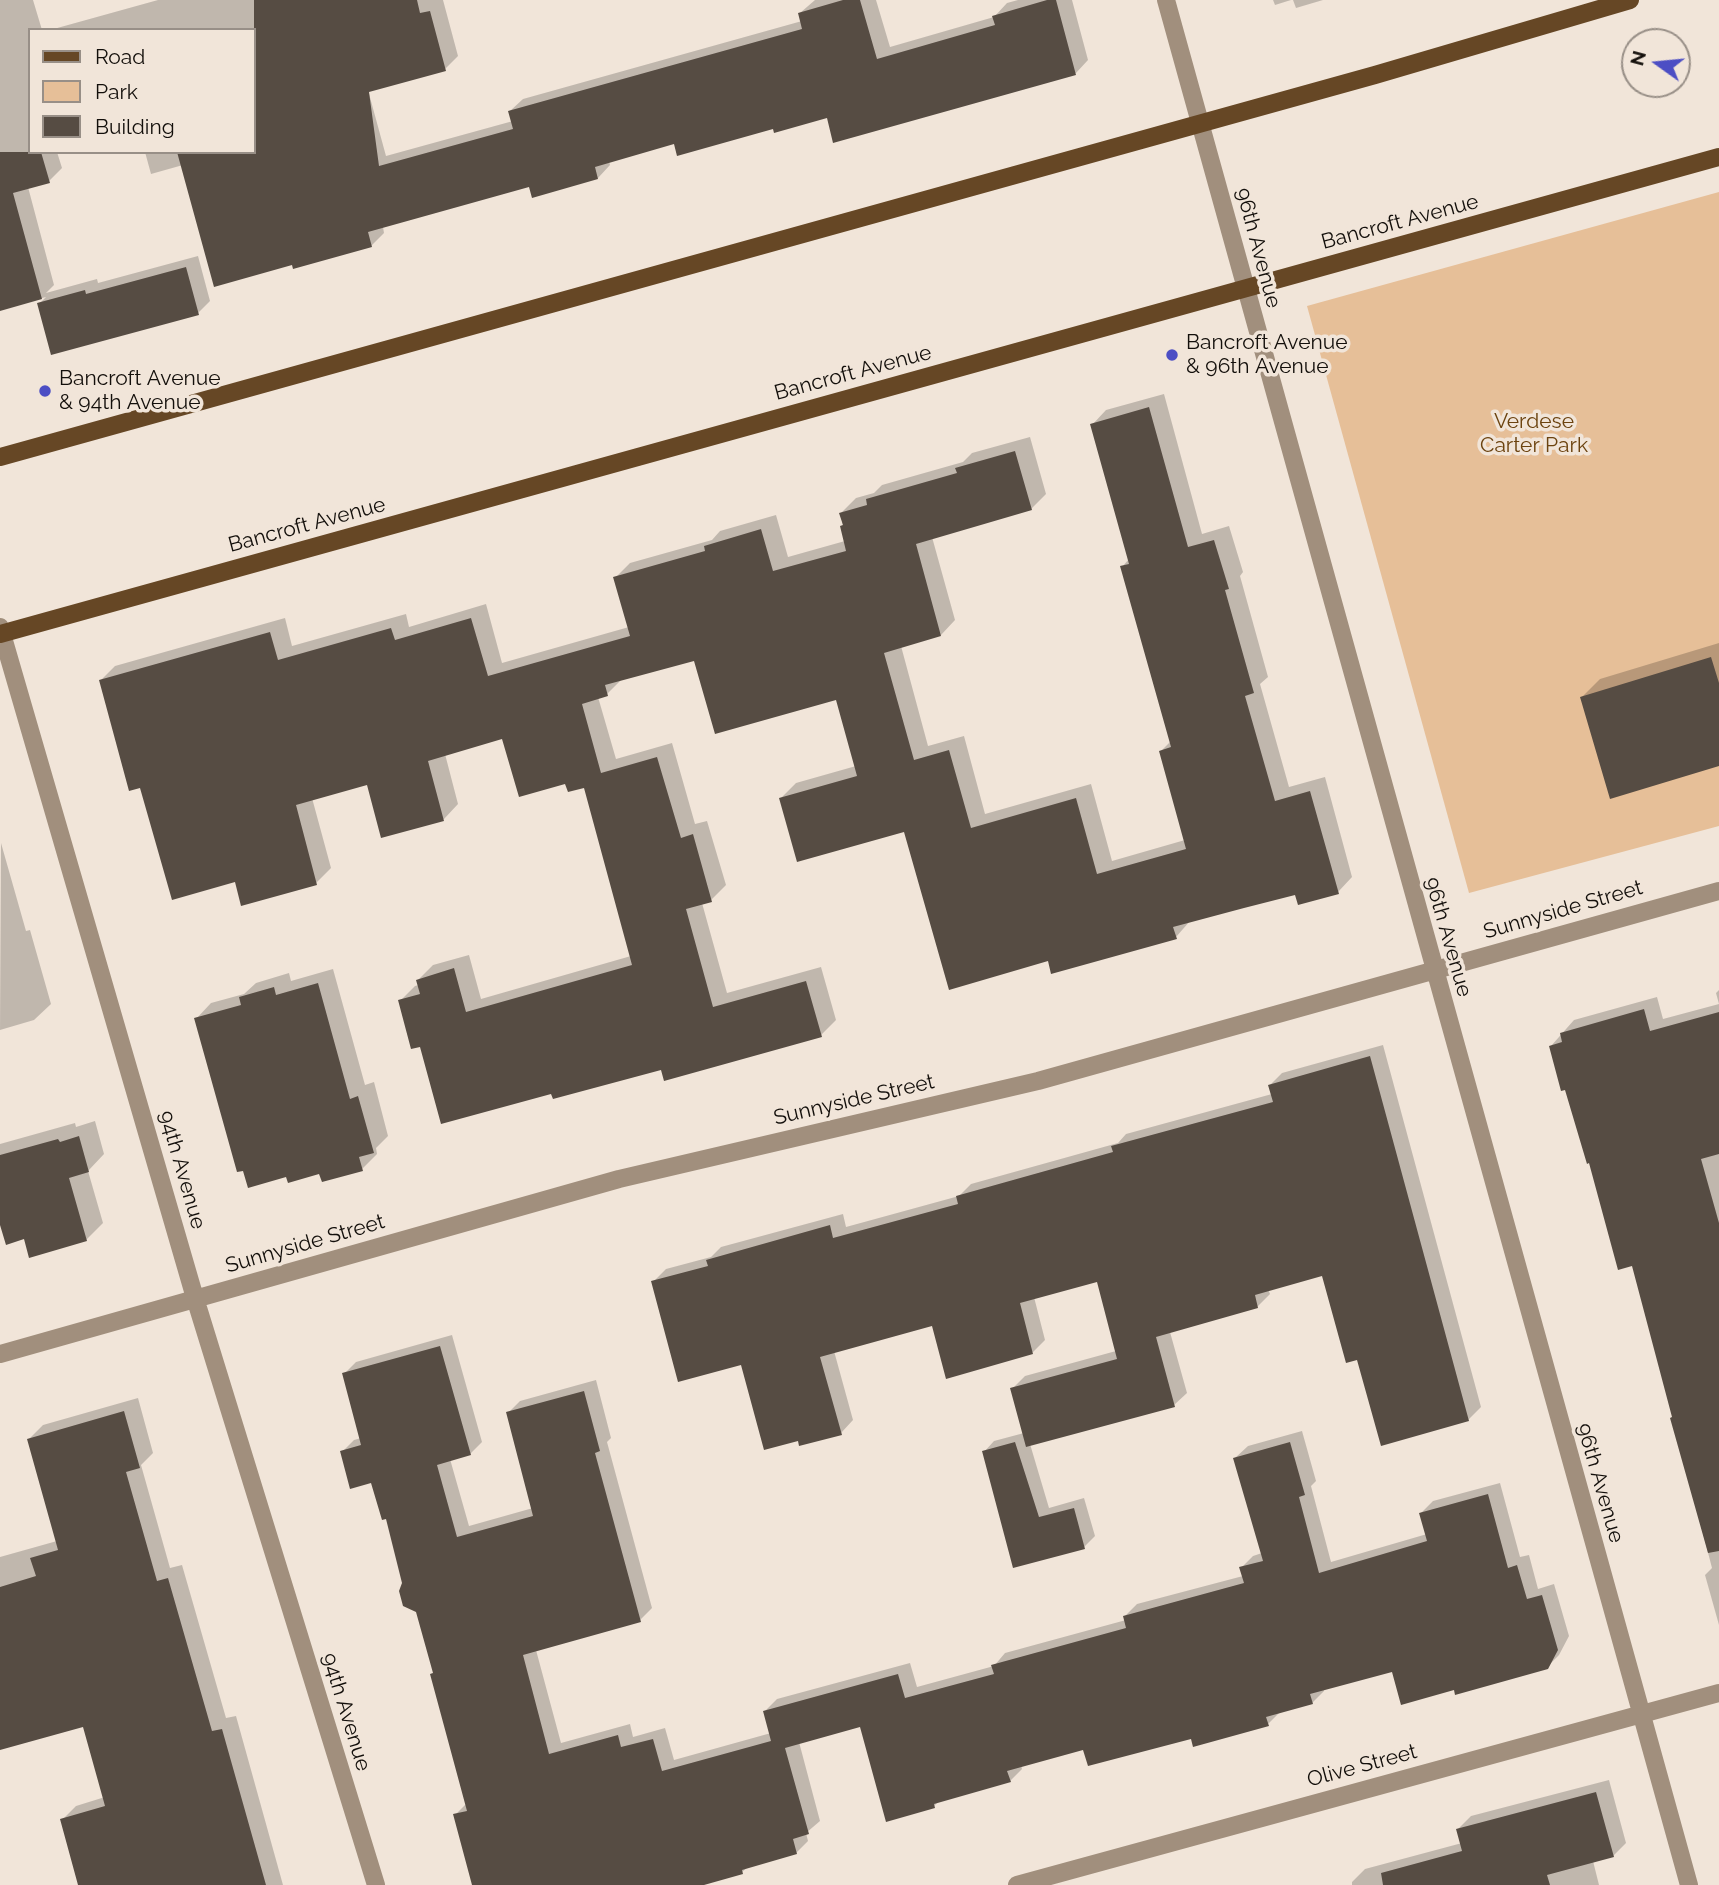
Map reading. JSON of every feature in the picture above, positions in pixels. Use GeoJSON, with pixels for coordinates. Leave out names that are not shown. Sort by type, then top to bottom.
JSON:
{"type":"FeatureCollection","features":[{"type":"Feature","properties":{"kind":"main road"},"geometry":{"type":"LineString","coordinates":[[0,457],[1388,71],[1630,0]]}},
{"type":"Feature","properties":{"kind":"main road","name":"Bancroft Avenue"},"geometry":{"type":"LineString","coordinates":[[1,631],[1719,157]]}},
{"type":"Feature","properties":{"kind":"street","name":"96th Avenue"},"geometry":{"type":"LineString","coordinates":[[1166,0],[1689,1885]]}},
{"type":"Feature","properties":{"kind":"street","name":"94th Avenue"},"geometry":{"type":"LineString","coordinates":[[1,631],[195,1298],[376,1885]]}},
{"type":"Feature","properties":{"kind":"street","name":"Sunnyside Street"},"geometry":{"type":"LineString","coordinates":[[0,1354],[619,1180],[1038,1081],[1719,891]]}},
{"type":"Feature","properties":{"kind":"street","name":"Olive Street"},"geometry":{"type":"LineString","coordinates":[[1017,1885],[1719,1693]]}},
{"type":"Feature","properties":{"kind":"green space","name":"Verdese Carter Park"},"geometry":{"type":"Polygon","coordinates":[[[1719,192],[1719,826],[1469,893],[1307,306],[1719,192]]]}},
{"type":"Feature","properties":{"kind":"building"},"geometry":{"type":"Polygon","coordinates":[[[254,0],[417,0],[420,13],[430,11],[446,71],[369,92],[379,166],[513,129],[508,111],[802,29],[798,13],[843,0],[860,0],[877,59],[995,25],[992,16],[1047,0],[1056,0],[1076,75],[833,143],[827,118],[774,133],[773,129],[677,156],[674,144],[595,167],[598,179],[532,198],[529,187],[368,232],[372,247],[293,269],[292,265],[214,287],[178,154],[256,154],[254,0]]]}},
{"type":"Feature","properties":{"kind":"building"},"geometry":{"type":"Polygon","coordinates":[[[0,152],[42,154],[50,183],[13,193],[42,299],[0,311],[0,152]]]}},
{"type":"Feature","properties":{"kind":"building"},"geometry":{"type":"Polygon","coordinates":[[[186,267],[199,315],[51,355],[37,303],[85,290],[86,294],[186,267]]]}},
{"type":"Feature","properties":{"kind":"building"},"geometry":{"type":"Polygon","coordinates":[[[1149,407],[1188,547],[1214,540],[1229,589],[1225,590],[1254,693],[1245,696],[1275,801],[1310,791],[1339,894],[1298,905],[1295,895],[1173,927],[1177,939],[1051,974],[1048,961],[949,990],[904,832],[797,862],[779,798],[857,776],[836,700],[715,734],[694,661],[605,685],[608,696],[582,704],[601,773],[657,757],[681,838],[693,834],[712,902],[686,909],[713,1007],[806,981],[822,1037],[664,1081],[661,1070],[553,1099],[551,1094],[441,1124],[420,1047],[411,1049],[398,1000],[420,994],[416,980],[454,968],[466,1012],[632,965],[584,788],[568,792],[565,784],[519,797],[502,739],[428,761],[444,821],[381,838],[367,785],[296,805],[317,885],[241,906],[235,882],[172,900],[140,788],[129,791],[99,680],[270,632],[278,660],[391,628],[395,640],[471,618],[488,676],[630,636],[613,577],[705,551],[704,546],[761,529],[773,571],[846,551],[839,513],[867,505],[866,499],[957,473],[955,468],[1015,451],[1032,510],[916,544],[941,636],[884,653],[914,760],[949,750],[971,828],[1076,798],[1097,874],[1186,849],[1159,751],[1171,747],[1120,566],[1129,564],[1090,424],[1149,407]]]}},
{"type":"Feature","properties":{"kind":"building"},"geometry":{"type":"Polygon","coordinates":[[[1711,657],[1719,683],[1719,766],[1610,799],[1580,697],[1711,657]]]}},
{"type":"Feature","properties":{"kind":"building"},"geometry":{"type":"Polygon","coordinates":[[[318,983],[350,1099],[358,1096],[374,1153],[359,1157],[363,1171],[322,1182],[319,1174],[288,1183],[286,1177],[248,1188],[243,1171],[237,1172],[194,1018],[241,1005],[239,997],[274,987],[276,995],[318,983]]]}},
{"type":"Feature","properties":{"kind":"building"},"geometry":{"type":"Polygon","coordinates":[[[1644,1009],[1650,1031],[1719,1012],[1719,1154],[1701,1159],[1719,1223],[1719,1551],[1708,1553],[1670,1418],[1672,1417],[1632,1266],[1618,1270],[1589,1163],[1587,1164],[1565,1090],[1561,1091],[1549,1046],[1562,1042],[1560,1033],[1644,1009]]]}},
{"type":"Feature","properties":{"kind":"building"},"geometry":{"type":"Polygon","coordinates":[[[1370,1056],[1469,1421],[1381,1446],[1357,1360],[1346,1363],[1322,1276],[1255,1295],[1258,1308],[1156,1337],[1175,1407],[1026,1447],[1010,1388],[1117,1359],[1097,1282],[1020,1303],[1033,1354],[946,1379],[932,1326],[820,1357],[842,1435],[799,1446],[798,1441],[764,1450],[741,1365],[678,1382],[651,1281],[708,1266],[706,1260],[830,1225],[833,1238],[958,1204],[956,1196],[1113,1152],[1111,1146],[1273,1102],[1268,1085],[1370,1056]]]}},
{"type":"Feature","properties":{"kind":"building"},"geometry":{"type":"Polygon","coordinates":[[[79,1136],[89,1172],[69,1178],[87,1241],[29,1258],[24,1239],[6,1245],[0,1225],[0,1155],[79,1136]]]}},
{"type":"Feature","properties":{"kind":"building"},"geometry":{"type":"Polygon","coordinates":[[[440,1346],[471,1455],[437,1465],[457,1537],[533,1516],[506,1412],[584,1391],[600,1451],[595,1453],[641,1622],[523,1655],[549,1754],[618,1735],[621,1747],[653,1739],[662,1771],[771,1741],[763,1711],[898,1674],[905,1698],[994,1674],[991,1665],[1126,1628],[1123,1616],[1244,1583],[1239,1567],[1263,1561],[1233,1458],[1290,1442],[1305,1495],[1299,1497],[1319,1573],[1427,1541],[1419,1513],[1488,1494],[1508,1568],[1517,1565],[1527,1599],[1542,1595],[1558,1650],[1548,1669],[1455,1695],[1454,1690],[1401,1705],[1392,1672],[1310,1694],[1313,1704],[1266,1717],[1269,1726],[1193,1747],[1191,1739],[1088,1766],[1083,1750],[1007,1771],[1011,1782],[934,1804],[935,1808],[886,1822],[860,1727],[785,1748],[809,1834],[793,1839],[797,1854],[742,1870],[743,1874],[704,1885],[472,1885],[453,1814],[467,1811],[416,1612],[403,1606],[399,1591],[402,1583],[386,1519],[382,1520],[371,1483],[350,1489],[340,1451],[361,1445],[342,1373],[440,1346]]]}},
{"type":"Feature","properties":{"kind":"building"},"geometry":{"type":"Polygon","coordinates":[[[124,1411],[140,1468],[126,1472],[157,1581],[168,1578],[212,1731],[222,1729],[266,1885],[78,1885],[60,1819],[105,1806],[83,1727],[0,1750],[0,1587],[36,1576],[30,1558],[58,1550],[27,1439],[124,1411]]]}},
{"type":"Feature","properties":{"kind":"building"},"geometry":{"type":"Polygon","coordinates":[[[1015,1442],[1039,1517],[1074,1508],[1085,1549],[1013,1568],[982,1451],[1015,1442]]]}},
{"type":"Feature","properties":{"kind":"building"},"geometry":{"type":"Polygon","coordinates":[[[1596,1792],[1614,1857],[1547,1875],[1550,1885],[1383,1885],[1381,1873],[1462,1851],[1456,1829],[1596,1792]]]}},
{"type":"Feature","properties":{"kind":"place","name":"Bancroft Avenue & 96th Avenue"},"geometry":{"type":"Point","coordinates":[1172,355]}},
{"type":"Feature","properties":{"kind":"place","name":"Bancroft Avenue & 94th Avenue"},"geometry":{"type":"Point","coordinates":[45,391]}}]}
